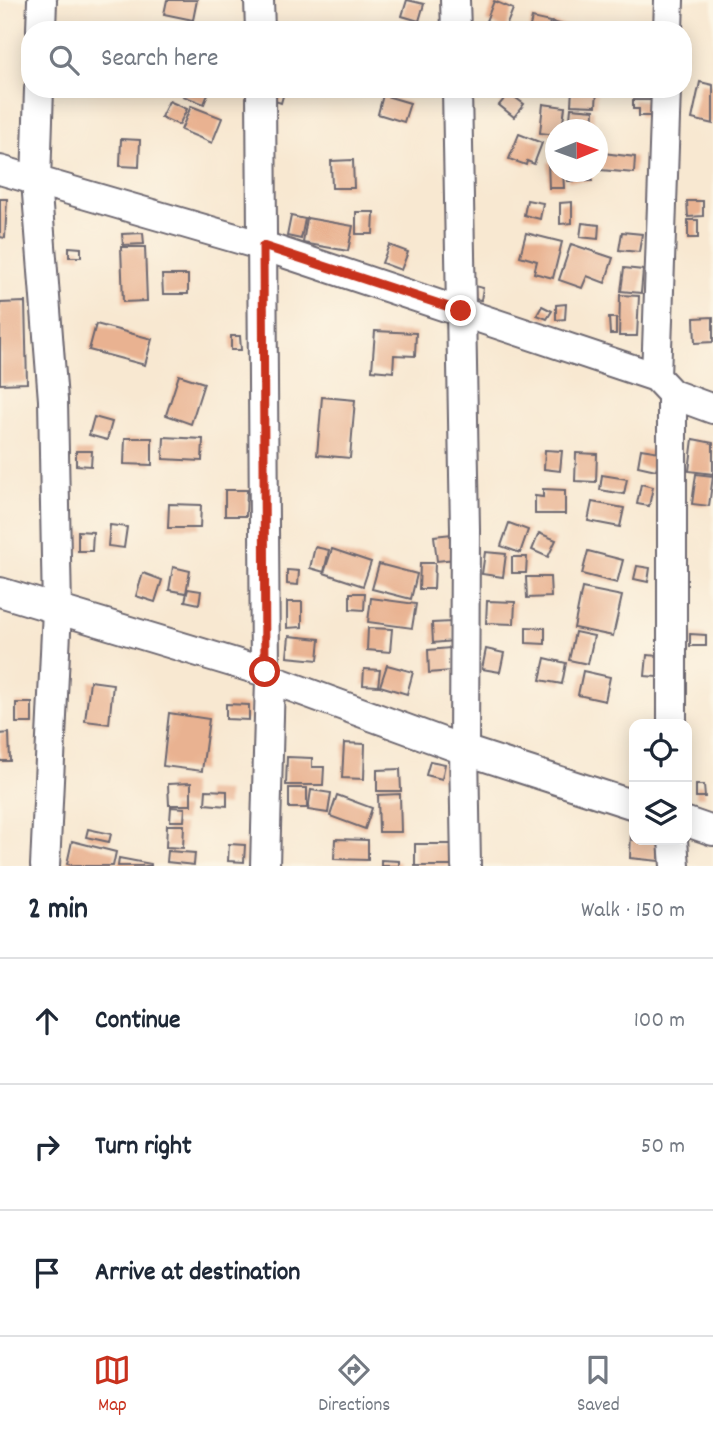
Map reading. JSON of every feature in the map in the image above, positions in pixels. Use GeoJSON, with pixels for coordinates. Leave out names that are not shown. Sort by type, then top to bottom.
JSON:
{"type":"FeatureCollection","features":[{"type":"Feature","properties":{"kind":"street"},"geometry":{"type":"LineString","coordinates":[[41,21],[42,0]]}},
{"type":"Feature","properties":{"kind":"street"},"geometry":{"type":"LineString","coordinates":[[259,0],[260,21]]}},
{"type":"Feature","properties":{"kind":"street"},"geometry":{"type":"LineString","coordinates":[[455,0],[456,21]]}},
{"type":"Feature","properties":{"kind":"street"},"geometry":{"type":"LineString","coordinates":[[668,21],[669,0]]}},
{"type":"Feature","properties":{"kind":"street"},"geometry":{"type":"LineString","coordinates":[[39,98],[36,181],[53,400],[57,610],[45,866]]}},
{"type":"Feature","properties":{"kind":"street"},"geometry":{"type":"LineString","coordinates":[[261,98],[268,676],[265,866]]}},
{"type":"Feature","properties":{"kind":"street"},"geometry":{"type":"LineString","coordinates":[[457,98],[465,529],[466,866]]}},
{"type":"Feature","properties":{"kind":"street"},"geometry":{"type":"LineString","coordinates":[[666,98],[664,385],[672,719]]}},
{"type":"Feature","properties":{"kind":"street"},"geometry":{"type":"LineString","coordinates":[[0,170],[263,246],[461,311],[664,385],[713,409]]}},
{"type":"Feature","properties":{"kind":"street"},"geometry":{"type":"LineString","coordinates":[[0,592],[268,676],[464,750],[629,803]]}},
{"type":"Feature","properties":{"kind":"street"},"geometry":{"type":"LineString","coordinates":[[692,824],[713,831]]}},
{"type":"Feature","properties":{"kind":"street"},"geometry":{"type":"LineString","coordinates":[[673,845],[674,866]]}},
{"type":"Feature","properties":{"kind":"building"},"geometry":{"type":"Polygon","coordinates":[[[167,0],[197,0],[193,20],[164,14],[167,0]]]}},
{"type":"Feature","properties":{"kind":"building"},"geometry":{"type":"Polygon","coordinates":[[[407,0],[424,4],[419,21],[402,16],[407,0]]]}},
{"type":"Feature","properties":{"kind":"building"},"geometry":{"type":"Polygon","coordinates":[[[494,1],[513,9],[508,21],[486,21],[494,1]]]}},
{"type":"Feature","properties":{"kind":"building"},"geometry":{"type":"Polygon","coordinates":[[[700,82],[713,85],[713,124],[692,119],[700,82]]]}},
{"type":"Feature","properties":{"kind":"building"},"geometry":{"type":"Polygon","coordinates":[[[188,98],[206,98],[204,104],[188,98]]]}},
{"type":"Feature","properties":{"kind":"building"},"geometry":{"type":"Polygon","coordinates":[[[273,98],[282,98],[281,103],[273,98]]]}},
{"type":"Feature","properties":{"kind":"building"},"geometry":{"type":"Polygon","coordinates":[[[382,98],[410,103],[404,122],[378,114],[382,98]]]}},
{"type":"Feature","properties":{"kind":"building"},"geometry":{"type":"Polygon","coordinates":[[[505,98],[516,98],[524,104],[514,117],[499,105],[505,98]]]}},
{"type":"Feature","properties":{"kind":"building"},"geometry":{"type":"Polygon","coordinates":[[[571,98],[596,98],[596,106],[571,105],[571,98]]]}},
{"type":"Feature","properties":{"kind":"building"},"geometry":{"type":"Polygon","coordinates":[[[633,100],[651,100],[652,116],[639,116],[639,109],[633,109],[633,100]]]}},
{"type":"Feature","properties":{"kind":"building"},"geometry":{"type":"Polygon","coordinates":[[[169,101],[187,109],[179,125],[161,117],[169,101]]]}},
{"type":"Feature","properties":{"kind":"building"},"geometry":{"type":"Polygon","coordinates":[[[543,104],[565,107],[563,119],[545,119],[545,134],[540,133],[543,104]]]}},
{"type":"Feature","properties":{"kind":"building"},"geometry":{"type":"Polygon","coordinates":[[[191,106],[222,118],[212,143],[181,130],[191,106]]]}},
{"type":"Feature","properties":{"kind":"building"},"geometry":{"type":"Polygon","coordinates":[[[571,108],[594,110],[594,119],[570,119],[571,108]]]}},
{"type":"Feature","properties":{"kind":"building"},"geometry":{"type":"Polygon","coordinates":[[[519,134],[542,143],[534,164],[527,161],[526,165],[509,159],[519,134]]]}},
{"type":"Feature","properties":{"kind":"building"},"geometry":{"type":"Polygon","coordinates":[[[121,139],[140,140],[139,167],[120,166],[121,139]]]}},
{"type":"Feature","properties":{"kind":"building"},"geometry":{"type":"Polygon","coordinates":[[[608,154],[635,157],[634,173],[608,171],[608,154]]]}},
{"type":"Feature","properties":{"kind":"building"},"geometry":{"type":"Polygon","coordinates":[[[353,160],[354,188],[332,188],[331,161],[353,160]]]}},
{"type":"Feature","properties":{"kind":"building"},"geometry":{"type":"Polygon","coordinates":[[[549,182],[564,182],[564,188],[549,188],[549,182]]]}},
{"type":"Feature","properties":{"kind":"building"},"geometry":{"type":"Polygon","coordinates":[[[0,199],[7,199],[5,238],[0,237],[0,199]]]}},
{"type":"Feature","properties":{"kind":"building"},"geometry":{"type":"Polygon","coordinates":[[[527,200],[543,203],[540,219],[524,215],[527,200]]]}},
{"type":"Feature","properties":{"kind":"building"},"geometry":{"type":"Polygon","coordinates":[[[687,201],[703,201],[703,216],[688,217],[687,201]]]}},
{"type":"Feature","properties":{"kind":"building"},"geometry":{"type":"Polygon","coordinates":[[[572,202],[572,223],[560,224],[560,203],[572,202]]]}},
{"type":"Feature","properties":{"kind":"building"},"geometry":{"type":"Polygon","coordinates":[[[356,212],[374,212],[373,234],[356,234],[356,212]]]}},
{"type":"Feature","properties":{"kind":"building"},"geometry":{"type":"Polygon","coordinates":[[[291,216],[305,219],[301,239],[287,236],[291,216]]]}},
{"type":"Feature","properties":{"kind":"building"},"geometry":{"type":"Polygon","coordinates":[[[307,218],[353,226],[348,251],[303,243],[307,218]]]}},
{"type":"Feature","properties":{"kind":"building"},"geometry":{"type":"Polygon","coordinates":[[[688,220],[698,220],[698,238],[688,238],[688,220]]]}},
{"type":"Feature","properties":{"kind":"building"},"geometry":{"type":"Polygon","coordinates":[[[582,223],[599,225],[598,239],[580,237],[582,223]]]}},
{"type":"Feature","properties":{"kind":"building"},"geometry":{"type":"Polygon","coordinates":[[[622,232],[642,234],[639,252],[619,250],[622,232]]]}},
{"type":"Feature","properties":{"kind":"building"},"geometry":{"type":"Polygon","coordinates":[[[143,233],[144,244],[123,245],[122,234],[143,233]]]}},
{"type":"Feature","properties":{"kind":"building"},"geometry":{"type":"Polygon","coordinates":[[[526,233],[562,242],[553,278],[534,273],[537,261],[520,256],[526,233]]]}},
{"type":"Feature","properties":{"kind":"building"},"geometry":{"type":"Polygon","coordinates":[[[571,244],[613,258],[605,283],[587,276],[582,288],[559,280],[571,244]]]}},
{"type":"Feature","properties":{"kind":"building"},"geometry":{"type":"Polygon","coordinates":[[[389,245],[408,252],[401,270],[382,263],[389,245]]]}},
{"type":"Feature","properties":{"kind":"building"},"geometry":{"type":"Polygon","coordinates":[[[69,247],[81,248],[81,257],[69,257],[69,247]]]}},
{"type":"Feature","properties":{"kind":"building"},"geometry":{"type":"Polygon","coordinates":[[[121,247],[145,247],[147,301],[123,302],[121,247]]]}},
{"type":"Feature","properties":{"kind":"building"},"geometry":{"type":"Polygon","coordinates":[[[624,268],[643,270],[641,293],[621,291],[624,268]]]}},
{"type":"Feature","properties":{"kind":"building"},"geometry":{"type":"Polygon","coordinates":[[[162,275],[188,275],[188,294],[163,294],[162,275]]]}},
{"type":"Feature","properties":{"kind":"building"},"geometry":{"type":"Polygon","coordinates":[[[471,285],[483,288],[481,300],[468,298],[471,285]]]}},
{"type":"Feature","properties":{"kind":"building"},"geometry":{"type":"Polygon","coordinates":[[[620,295],[639,296],[637,336],[619,336],[620,295]]]}},
{"type":"Feature","properties":{"kind":"building"},"geometry":{"type":"Polygon","coordinates":[[[25,302],[27,383],[0,384],[0,303],[25,302]]]}},
{"type":"Feature","properties":{"kind":"building"},"geometry":{"type":"Polygon","coordinates":[[[566,304],[565,319],[556,320],[556,305],[566,304]]]}},
{"type":"Feature","properties":{"kind":"building"},"geometry":{"type":"Polygon","coordinates":[[[542,306],[552,311],[547,319],[537,315],[542,306]]]}},
{"type":"Feature","properties":{"kind":"building"},"geometry":{"type":"Polygon","coordinates":[[[713,317],[713,342],[695,343],[694,318],[713,317]]]}},
{"type":"Feature","properties":{"kind":"building"},"geometry":{"type":"Polygon","coordinates":[[[609,318],[616,318],[616,334],[610,334],[609,318]]]}},
{"type":"Feature","properties":{"kind":"building"},"geometry":{"type":"Polygon","coordinates":[[[96,324],[152,339],[145,365],[89,350],[96,324]]]}},
{"type":"Feature","properties":{"kind":"building"},"geometry":{"type":"Polygon","coordinates":[[[375,331],[416,333],[415,356],[394,355],[393,372],[372,370],[375,331]]]}},
{"type":"Feature","properties":{"kind":"building"},"geometry":{"type":"Polygon","coordinates":[[[231,336],[240,336],[241,350],[231,350],[231,336]]]}},
{"type":"Feature","properties":{"kind":"building"},"geometry":{"type":"Polygon","coordinates":[[[179,375],[204,383],[191,424],[166,415],[179,375]]]}},
{"type":"Feature","properties":{"kind":"building"},"geometry":{"type":"Polygon","coordinates":[[[322,397],[355,400],[350,458],[317,455],[322,397]]]}},
{"type":"Feature","properties":{"kind":"building"},"geometry":{"type":"Polygon","coordinates":[[[94,417],[112,422],[107,440],[89,435],[94,417]]]}},
{"type":"Feature","properties":{"kind":"building"},"geometry":{"type":"Polygon","coordinates":[[[164,437],[203,439],[202,461],[163,459],[164,437]]]}},
{"type":"Feature","properties":{"kind":"building"},"geometry":{"type":"Polygon","coordinates":[[[125,438],[152,438],[152,465],[124,464],[125,438]]]}},
{"type":"Feature","properties":{"kind":"building"},"geometry":{"type":"Polygon","coordinates":[[[693,439],[713,443],[713,474],[689,471],[693,439]]]}},
{"type":"Feature","properties":{"kind":"building"},"geometry":{"type":"Polygon","coordinates":[[[641,449],[660,452],[656,470],[638,466],[641,449]]]}},
{"type":"Feature","properties":{"kind":"building"},"geometry":{"type":"Polygon","coordinates":[[[545,450],[562,451],[560,471],[544,469],[545,450]]]}},
{"type":"Feature","properties":{"kind":"building"},"geometry":{"type":"Polygon","coordinates":[[[76,451],[92,451],[91,466],[76,465],[76,451]]]}},
{"type":"Feature","properties":{"kind":"building"},"geometry":{"type":"Polygon","coordinates":[[[576,453],[597,454],[596,482],[575,481],[576,453]]]}},
{"type":"Feature","properties":{"kind":"building"},"geometry":{"type":"Polygon","coordinates":[[[696,474],[713,476],[709,506],[692,504],[696,474]]]}},
{"type":"Feature","properties":{"kind":"building"},"geometry":{"type":"Polygon","coordinates":[[[602,475],[627,479],[624,494],[600,490],[602,475]]]}},
{"type":"Feature","properties":{"kind":"building"},"geometry":{"type":"Polygon","coordinates":[[[641,484],[653,487],[649,506],[637,504],[641,484]]]}},
{"type":"Feature","properties":{"kind":"building"},"geometry":{"type":"Polygon","coordinates":[[[543,489],[565,490],[565,514],[535,514],[535,496],[543,497],[543,489]]]}},
{"type":"Feature","properties":{"kind":"building"},"geometry":{"type":"Polygon","coordinates":[[[225,490],[247,490],[246,516],[225,516],[225,490]]]}},
{"type":"Feature","properties":{"kind":"building"},"geometry":{"type":"Polygon","coordinates":[[[592,502],[624,508],[620,527],[588,521],[592,502]]]}},
{"type":"Feature","properties":{"kind":"building"},"geometry":{"type":"Polygon","coordinates":[[[169,504],[201,505],[200,528],[168,528],[169,504]]]}},
{"type":"Feature","properties":{"kind":"building"},"geometry":{"type":"Polygon","coordinates":[[[509,523],[528,530],[520,553],[501,546],[509,523]]]}},
{"type":"Feature","properties":{"kind":"building"},"geometry":{"type":"Polygon","coordinates":[[[110,525],[127,527],[124,548],[108,546],[110,525]]]}},
{"type":"Feature","properties":{"kind":"building"},"geometry":{"type":"Polygon","coordinates":[[[78,531],[93,532],[92,551],[78,551],[78,531]]]}},
{"type":"Feature","properties":{"kind":"building"},"geometry":{"type":"Polygon","coordinates":[[[539,533],[556,540],[548,557],[532,550],[539,533]]]}},
{"type":"Feature","properties":{"kind":"building"},"geometry":{"type":"Polygon","coordinates":[[[452,534],[455,559],[437,561],[434,536],[452,534]]]}},
{"type":"Feature","properties":{"kind":"building"},"geometry":{"type":"Polygon","coordinates":[[[315,547],[329,550],[324,572],[310,568],[315,547]]]}},
{"type":"Feature","properties":{"kind":"building"},"geometry":{"type":"Polygon","coordinates":[[[332,549],[371,562],[363,586],[324,573],[332,549]]]}},
{"type":"Feature","properties":{"kind":"building"},"geometry":{"type":"Polygon","coordinates":[[[588,551],[623,560],[617,583],[582,574],[588,551]]]}},
{"type":"Feature","properties":{"kind":"building"},"geometry":{"type":"Polygon","coordinates":[[[485,552],[506,554],[503,577],[482,574],[485,552]]]}},
{"type":"Feature","properties":{"kind":"building"},"geometry":{"type":"Polygon","coordinates":[[[512,557],[527,557],[526,573],[512,573],[512,557]]]}},
{"type":"Feature","properties":{"kind":"building"},"geometry":{"type":"Polygon","coordinates":[[[420,563],[435,563],[434,589],[419,589],[420,563]]]}},
{"type":"Feature","properties":{"kind":"building"},"geometry":{"type":"Polygon","coordinates":[[[379,564],[417,574],[411,599],[372,589],[379,564]]]}},
{"type":"Feature","properties":{"kind":"building"},"geometry":{"type":"Polygon","coordinates":[[[637,566],[650,568],[648,582],[634,579],[637,566]]]}},
{"type":"Feature","properties":{"kind":"building"},"geometry":{"type":"Polygon","coordinates":[[[173,567],[190,571],[186,593],[169,590],[173,567]]]}},
{"type":"Feature","properties":{"kind":"building"},"geometry":{"type":"Polygon","coordinates":[[[287,570],[299,571],[298,585],[287,584],[287,570]]]}},
{"type":"Feature","properties":{"kind":"building"},"geometry":{"type":"Polygon","coordinates":[[[143,573],[162,580],[155,602],[136,596],[143,573]]]}},
{"type":"Feature","properties":{"kind":"building"},"geometry":{"type":"Polygon","coordinates":[[[526,577],[550,577],[551,597],[527,598],[526,577]]]}},
{"type":"Feature","properties":{"kind":"building"},"geometry":{"type":"Polygon","coordinates":[[[582,588],[622,596],[613,636],[574,628],[582,588]]]}},
{"type":"Feature","properties":{"kind":"building"},"geometry":{"type":"Polygon","coordinates":[[[188,589],[201,591],[199,604],[185,601],[188,589]]]}},
{"type":"Feature","properties":{"kind":"building"},"geometry":{"type":"Polygon","coordinates":[[[350,593],[365,593],[364,610],[350,609],[350,593]]]}},
{"type":"Feature","properties":{"kind":"building"},"geometry":{"type":"Polygon","coordinates":[[[371,598],[416,604],[412,628],[368,622],[371,598]]]}},
{"type":"Feature","properties":{"kind":"building"},"geometry":{"type":"Polygon","coordinates":[[[487,601],[515,602],[514,624],[486,623],[487,601]]]}},
{"type":"Feature","properties":{"kind":"building"},"geometry":{"type":"Polygon","coordinates":[[[287,602],[302,602],[302,627],[287,628],[287,602]]]}},
{"type":"Feature","properties":{"kind":"building"},"geometry":{"type":"Polygon","coordinates":[[[452,622],[453,641],[433,643],[432,623],[452,622]]]}},
{"type":"Feature","properties":{"kind":"building"},"geometry":{"type":"Polygon","coordinates":[[[526,627],[545,628],[545,644],[526,643],[526,627]]]}},
{"type":"Feature","properties":{"kind":"building"},"geometry":{"type":"Polygon","coordinates":[[[368,628],[392,629],[390,652],[367,650],[368,628]]]}},
{"type":"Feature","properties":{"kind":"building"},"geometry":{"type":"Polygon","coordinates":[[[575,632],[594,636],[588,664],[569,660],[575,632]]]}},
{"type":"Feature","properties":{"kind":"building"},"geometry":{"type":"Polygon","coordinates":[[[690,634],[706,635],[706,646],[690,646],[690,634]]]}},
{"type":"Feature","properties":{"kind":"building"},"geometry":{"type":"Polygon","coordinates":[[[289,636],[320,639],[318,660],[287,657],[289,636]]]}},
{"type":"Feature","properties":{"kind":"building"},"geometry":{"type":"Polygon","coordinates":[[[450,648],[451,671],[429,673],[428,650],[450,648]]]}},
{"type":"Feature","properties":{"kind":"building"},"geometry":{"type":"Polygon","coordinates":[[[486,649],[504,653],[500,672],[482,669],[486,649]]]}},
{"type":"Feature","properties":{"kind":"building"},"geometry":{"type":"Polygon","coordinates":[[[647,655],[659,656],[657,677],[645,676],[647,655]]]}},
{"type":"Feature","properties":{"kind":"building"},"geometry":{"type":"Polygon","coordinates":[[[545,658],[566,663],[562,684],[540,680],[545,658]]]}},
{"type":"Feature","properties":{"kind":"building"},"geometry":{"type":"Polygon","coordinates":[[[387,665],[413,672],[407,694],[380,686],[387,665]]]}},
{"type":"Feature","properties":{"kind":"building"},"geometry":{"type":"Polygon","coordinates":[[[364,669],[380,670],[378,686],[363,685],[364,669]]]}},
{"type":"Feature","properties":{"kind":"building"},"geometry":{"type":"Polygon","coordinates":[[[583,671],[610,677],[605,701],[578,695],[583,671]]]}},
{"type":"Feature","properties":{"kind":"building"},"geometry":{"type":"Polygon","coordinates":[[[90,681],[113,684],[109,724],[85,721],[90,681]]]}},
{"type":"Feature","properties":{"kind":"building"},"geometry":{"type":"Polygon","coordinates":[[[16,703],[32,703],[32,723],[16,723],[16,703]]]}},
{"type":"Feature","properties":{"kind":"building"},"geometry":{"type":"Polygon","coordinates":[[[226,704],[249,705],[249,720],[226,719],[226,704]]]}},
{"type":"Feature","properties":{"kind":"building"},"geometry":{"type":"Polygon","coordinates":[[[169,713],[209,719],[202,771],[163,766],[169,713]]]}},
{"type":"Feature","properties":{"kind":"building"},"geometry":{"type":"Polygon","coordinates":[[[9,733],[10,761],[0,761],[0,734],[9,733]]]}},
{"type":"Feature","properties":{"kind":"building"},"geometry":{"type":"Polygon","coordinates":[[[344,743],[365,744],[364,779],[342,778],[344,743]]]}},
{"type":"Feature","properties":{"kind":"building"},"geometry":{"type":"Polygon","coordinates":[[[287,757],[312,758],[312,767],[324,767],[323,785],[286,785],[287,757]]]}},
{"type":"Feature","properties":{"kind":"building"},"geometry":{"type":"Polygon","coordinates":[[[430,761],[445,764],[442,779],[426,775],[430,761]]]}},
{"type":"Feature","properties":{"kind":"building"},"geometry":{"type":"Polygon","coordinates":[[[400,769],[401,791],[377,791],[377,770],[400,769]]]}},
{"type":"Feature","properties":{"kind":"building"},"geometry":{"type":"Polygon","coordinates":[[[191,783],[191,805],[169,805],[168,784],[191,783]]]}},
{"type":"Feature","properties":{"kind":"building"},"geometry":{"type":"Polygon","coordinates":[[[696,785],[704,785],[705,797],[696,797],[696,785]]]}},
{"type":"Feature","properties":{"kind":"building"},"geometry":{"type":"Polygon","coordinates":[[[289,788],[307,788],[307,808],[289,808],[289,788]]]}},
{"type":"Feature","properties":{"kind":"building"},"geometry":{"type":"Polygon","coordinates":[[[206,790],[227,791],[227,806],[205,804],[206,790]]]}},
{"type":"Feature","properties":{"kind":"building"},"geometry":{"type":"Polygon","coordinates":[[[311,790],[331,793],[328,813],[308,810],[311,790]]]}},
{"type":"Feature","properties":{"kind":"building"},"geometry":{"type":"Polygon","coordinates":[[[400,794],[401,832],[379,832],[378,795],[400,794]]]}},
{"type":"Feature","properties":{"kind":"building"},"geometry":{"type":"Polygon","coordinates":[[[337,795],[372,808],[365,829],[330,816],[337,795]]]}},
{"type":"Feature","properties":{"kind":"building"},"geometry":{"type":"Polygon","coordinates":[[[171,807],[185,808],[184,821],[170,821],[171,807]]]}},
{"type":"Feature","properties":{"kind":"building"},"geometry":{"type":"Polygon","coordinates":[[[167,825],[184,825],[183,848],[166,847],[167,825]]]}},
{"type":"Feature","properties":{"kind":"building"},"geometry":{"type":"Polygon","coordinates":[[[88,829],[111,834],[109,842],[86,837],[88,829]]]}},
{"type":"Feature","properties":{"kind":"building"},"geometry":{"type":"Polygon","coordinates":[[[335,839],[368,840],[368,860],[334,859],[335,839]]]}},
{"type":"Feature","properties":{"kind":"building"},"geometry":{"type":"Polygon","coordinates":[[[72,841],[116,852],[113,866],[67,864],[72,841]]]}},
{"type":"Feature","properties":{"kind":"building"},"geometry":{"type":"Polygon","coordinates":[[[229,844],[245,845],[244,862],[228,861],[229,844]]]}},
{"type":"Feature","properties":{"kind":"building"},"geometry":{"type":"Polygon","coordinates":[[[415,844],[455,844],[455,866],[415,866],[415,844]]]}},
{"type":"Feature","properties":{"kind":"building"},"geometry":{"type":"Polygon","coordinates":[[[630,845],[661,845],[659,861],[630,858],[630,845]]]}},
{"type":"Feature","properties":{"kind":"building"},"geometry":{"type":"Polygon","coordinates":[[[168,851],[195,853],[194,865],[167,862],[168,851]]]}},
{"type":"Feature","properties":{"kind":"building"},"geometry":{"type":"Polygon","coordinates":[[[119,858],[151,864],[151,866],[118,866],[119,858]]]}},
{"type":"Feature","properties":{"kind":"building"},"geometry":{"type":"Polygon","coordinates":[[[381,860],[399,861],[399,866],[381,866],[381,860]]]}},
{"type":"Feature","properties":{"kind":"route"},"geometry":{"type":"LineString","coordinates":[[265,672],[263,246],[461,311]]}}]}
